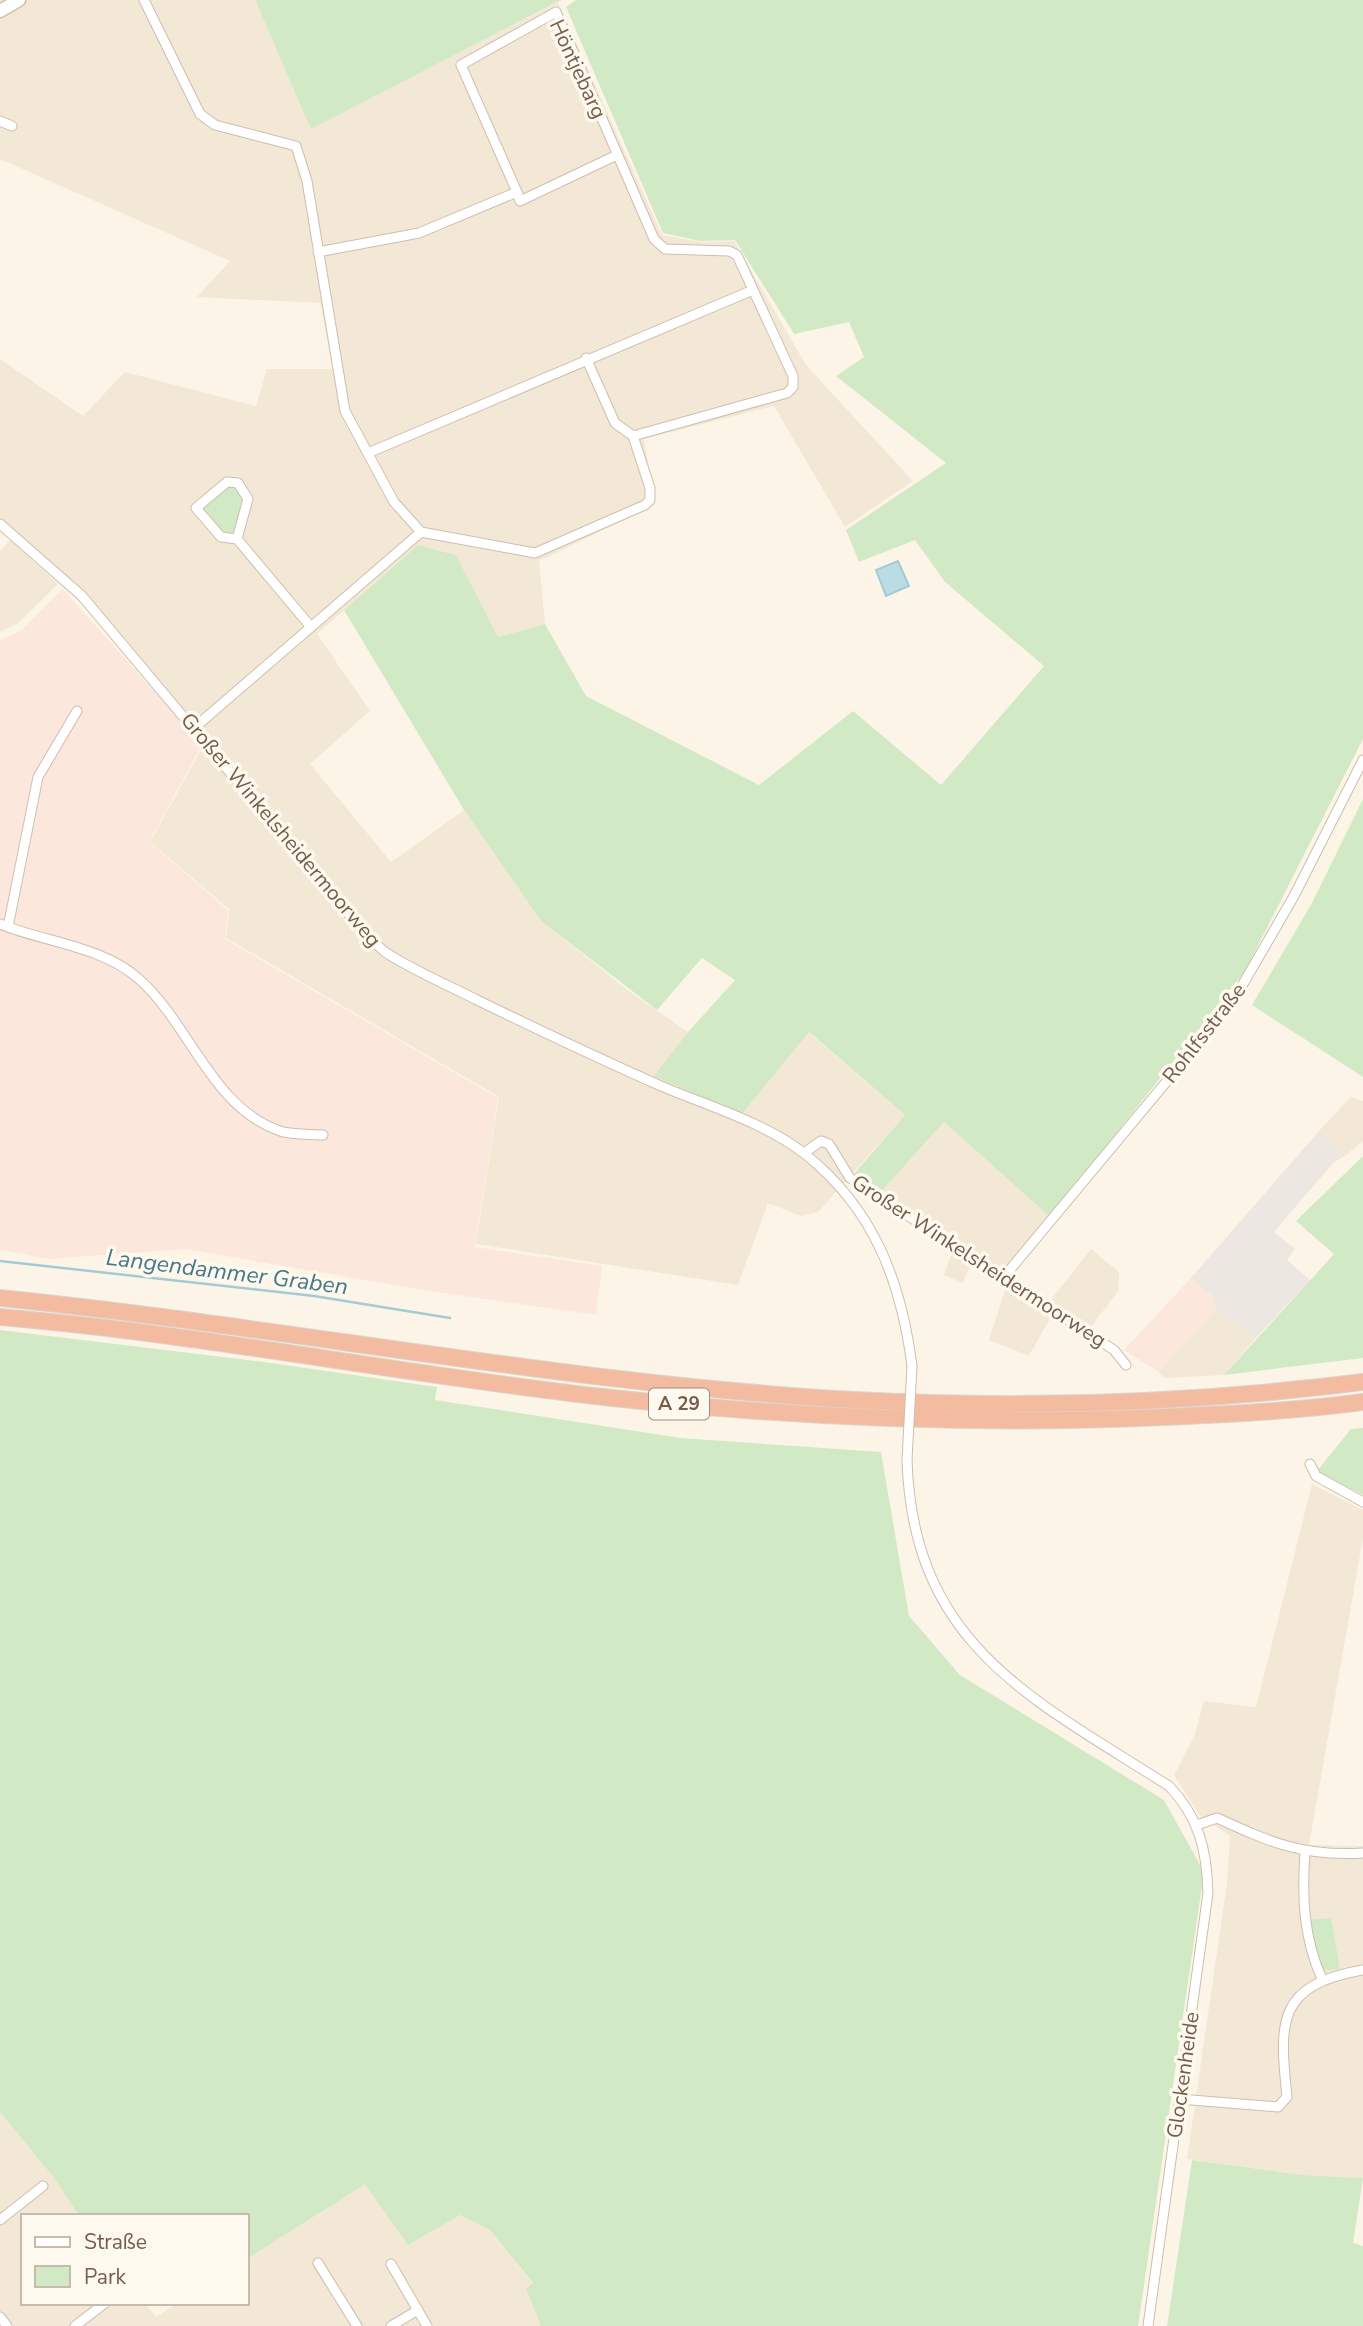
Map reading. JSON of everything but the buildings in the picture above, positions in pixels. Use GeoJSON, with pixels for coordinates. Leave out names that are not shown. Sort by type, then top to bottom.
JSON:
{"type":"FeatureCollection","features":[{"type":"Feature","properties":{"kind":"highway","name":"A 29"},"geometry":{"type":"LineString","coordinates":[[0,1298],[141,1313],[586,1375],[853,1400],[1086,1402],[1208,1396],[1363,1382]]}},
{"type":"Feature","properties":{"kind":"highway","name":"A 29"},"geometry":{"type":"LineString","coordinates":[[0,1317],[233,1345],[592,1395],[856,1419],[1100,1420],[1221,1415],[1363,1402]]}},
{"type":"Feature","properties":{"kind":"street"},"geometry":{"type":"LineString","coordinates":[[0,11],[19,0]]}},
{"type":"Feature","properties":{"kind":"street"},"geometry":{"type":"LineString","coordinates":[[144,0],[200,114],[215,125],[296,146],[307,181],[345,411],[394,502],[421,532],[534,553],[645,505],[650,499],[650,488],[633,436],[615,423],[586,358]]}},
{"type":"Feature","properties":{"kind":"street","name":"Höntjebarg"},"geometry":{"type":"LineString","coordinates":[[517,192],[461,65],[556,12],[654,239],[665,249],[729,251],[737,255],[793,376],[793,387],[787,393],[633,436]]}},
{"type":"Feature","properties":{"kind":"street"},"geometry":{"type":"LineString","coordinates":[[0,121],[12,126]]}},
{"type":"Feature","properties":{"kind":"street"},"geometry":{"type":"LineString","coordinates":[[318,252],[419,233],[517,192],[520,201],[617,155]]}},
{"type":"Feature","properties":{"kind":"street"},"geometry":{"type":"LineString","coordinates":[[368,453],[586,358],[752,290]]}},
{"type":"Feature","properties":{"kind":"street"},"geometry":{"type":"LineString","coordinates":[[237,539],[248,499],[238,483],[227,482],[196,508],[221,537],[237,539],[311,627]]}},
{"type":"Feature","properties":{"kind":"street","name":"Großer Winkelsheidermoorweg"},"geometry":{"type":"LineString","coordinates":[[0,524],[82,596],[368,937],[385,952],[586,1053],[744,1121],[804,1153],[849,1198],[870,1226],[902,1303],[912,1366],[907,1460],[908,1496],[915,1531],[930,1577],[956,1625],[991,1664],[1056,1714],[1169,1786],[1182,1800],[1197,1825]]}},
{"type":"Feature","properties":{"kind":"street"},"geometry":{"type":"LineString","coordinates":[[194,728],[421,532]]}},
{"type":"Feature","properties":{"kind":"street"},"geometry":{"type":"LineString","coordinates":[[77,711],[38,777],[4,926],[112,961],[139,979],[216,1081],[251,1116],[281,1132],[323,1135]]}},
{"type":"Feature","properties":{"kind":"street","name":"Rohlfsstraße"},"geometry":{"type":"LineString","coordinates":[[1003,1278],[1233,1003],[1294,896],[1363,760]]}},
{"type":"Feature","properties":{"kind":"street","name":"Großer Winkelsheidermoorweg"},"geometry":{"type":"LineString","coordinates":[[804,1153],[821,1141],[829,1144],[850,1178],[1114,1350],[1126,1365]]}},
{"type":"Feature","properties":{"kind":"street"},"geometry":{"type":"LineString","coordinates":[[1310,1464],[1317,1476],[1363,1502]]}},
{"type":"Feature","properties":{"kind":"street"},"geometry":{"type":"LineString","coordinates":[[1197,1825],[1217,1818],[1275,1845],[1305,1852],[1363,1853]]}},
{"type":"Feature","properties":{"kind":"street","name":"Glockenheide"},"geometry":{"type":"LineString","coordinates":[[1148,2326],[1208,1893],[1208,1861],[1197,1825]]}},
{"type":"Feature","properties":{"kind":"street"},"geometry":{"type":"LineString","coordinates":[[1305,1852],[1302,1899],[1309,1945],[1322,1979]]}},
{"type":"Feature","properties":{"kind":"street"},"geometry":{"type":"LineString","coordinates":[[1179,2099],[1271,2108],[1283,2104],[1287,2097],[1281,2046],[1284,2024],[1297,1997],[1322,1979],[1363,1970]]}},
{"type":"Feature","properties":{"kind":"street"},"geometry":{"type":"LineString","coordinates":[[0,2220],[43,2186]]}},
{"type":"Feature","properties":{"kind":"street"},"geometry":{"type":"LineString","coordinates":[[318,2263],[358,2326]]}},
{"type":"Feature","properties":{"kind":"street"},"geometry":{"type":"LineString","coordinates":[[391,2264],[427,2326]]}},
{"type":"Feature","properties":{"kind":"street"},"geometry":{"type":"LineString","coordinates":[[75,2326],[103,2305]]}},
{"type":"Feature","properties":{"kind":"street"},"geometry":{"type":"LineString","coordinates":[[391,2326],[418,2310]]}},
{"type":"Feature","properties":{"kind":"street"},"geometry":{"type":"LineString","coordinates":[[0,2317],[7,2326]]}},
{"type":"Feature","properties":{"kind":"shaded area"},"geometry":{"type":"Polygon","coordinates":[[[0,0],[255,0],[311,128],[558,2],[662,235],[701,242],[734,241],[806,365],[913,481],[845,527],[774,406],[644,439],[654,495],[649,508],[539,561],[545,624],[498,637],[456,555],[418,545],[317,634],[370,711],[310,764],[391,862],[464,810],[541,921],[630,992],[688,1032],[655,1076],[742,1114],[808,1032],[905,1115],[818,1212],[801,1216],[768,1203],[738,1285],[476,1244],[499,1097],[226,938],[229,909],[150,842],[208,737],[85,594],[0,521],[0,359],[83,416],[125,372],[256,406],[267,369],[333,369],[320,303],[197,297],[230,261],[0,159],[0,0]]]}},
{"type":"Feature","properties":{"kind":"shaded area"},"geometry":{"type":"Polygon","coordinates":[[[10,540],[58,584],[17,624],[0,632],[0,552],[10,540]]]}},
{"type":"Feature","properties":{"kind":"shaded area"},"geometry":{"type":"Polygon","coordinates":[[[63,589],[202,745],[149,842],[228,910],[225,939],[498,1098],[475,1247],[602,1266],[596,1315],[429,1291],[185,1249],[49,1259],[0,1250],[0,640],[22,630],[63,589]]]}},
{"type":"Feature","properties":{"kind":"shaded area"},"geometry":{"type":"Polygon","coordinates":[[[1351,1097],[1363,1101],[1363,1141],[1346,1155],[1319,1131],[1351,1097]]]}},
{"type":"Feature","properties":{"kind":"shaded area"},"geometry":{"type":"Polygon","coordinates":[[[944,1122],[1050,1217],[1005,1271],[1050,1301],[1091,1249],[1119,1272],[1118,1291],[1085,1335],[1053,1313],[1029,1356],[989,1340],[1007,1284],[972,1262],[963,1283],[944,1275],[955,1244],[880,1193],[944,1122]]]}},
{"type":"Feature","properties":{"kind":"shaded area"},"geometry":{"type":"Polygon","coordinates":[[[1319,1131],[1346,1155],[1333,1163],[1274,1232],[1295,1249],[1287,1260],[1310,1280],[1255,1339],[1216,1308],[1212,1296],[1191,1278],[1319,1131]]]}},
{"type":"Feature","properties":{"kind":"shaded area"},"geometry":{"type":"Polygon","coordinates":[[[1191,1278],[1212,1296],[1216,1308],[1159,1372],[1124,1350],[1191,1278]]]}},
{"type":"Feature","properties":{"kind":"shaded area"},"geometry":{"type":"Polygon","coordinates":[[[1216,1308],[1255,1339],[1224,1375],[1164,1378],[1159,1372],[1216,1308]]]}},
{"type":"Feature","properties":{"kind":"shaded area"},"geometry":{"type":"Polygon","coordinates":[[[1312,1484],[1363,1510],[1363,1538],[1309,1845],[1363,1846],[1363,2178],[1303,2175],[1187,2159],[1227,1883],[1230,1836],[1200,1816],[1174,1775],[1194,1737],[1204,1701],[1256,1707],[1312,1484]]]}},
{"type":"Feature","properties":{"kind":"shaded area"},"geometry":{"type":"Polygon","coordinates":[[[0,2112],[54,2178],[78,2214],[21,2214],[21,2305],[147,2305],[156,2317],[175,2305],[248,2305],[248,2258],[365,2183],[460,2215],[490,2230],[533,2284],[526,2289],[541,2326],[0,2326],[0,2112]]]}},
{"type":"Feature","properties":{"kind":"green space"},"geometry":{"type":"Polygon","coordinates":[[[255,0],[561,0],[311,129],[255,0]]]}},
{"type":"Feature","properties":{"kind":"green space"},"geometry":{"type":"Polygon","coordinates":[[[576,0],[1363,0],[1363,739],[1245,971],[1050,1217],[944,1122],[880,1193],[852,1176],[905,1115],[809,1032],[742,1114],[654,1076],[688,1032],[735,980],[702,958],[657,1010],[541,921],[464,810],[344,610],[418,545],[456,555],[498,637],[545,624],[586,696],[759,785],[853,711],[941,785],[1044,666],[945,582],[915,540],[859,562],[846,530],[946,463],[836,376],[864,357],[849,322],[794,334],[735,240],[700,241],[663,233],[566,7],[576,0]]]}},
{"type":"Feature","properties":{"kind":"green space"},"geometry":{"type":"Polygon","coordinates":[[[227,486],[239,489],[243,501],[235,535],[220,531],[208,513],[203,512],[204,507],[227,486]]]}},
{"type":"Feature","properties":{"kind":"green space"},"geometry":{"type":"Polygon","coordinates":[[[1363,799],[1363,1077],[1252,1005],[1312,903],[1363,799]]]}},
{"type":"Feature","properties":{"kind":"green space"},"geometry":{"type":"Polygon","coordinates":[[[1363,1156],[1363,1358],[1224,1375],[1334,1254],[1296,1221],[1363,1156]]]}},
{"type":"Feature","properties":{"kind":"green space"},"geometry":{"type":"Polygon","coordinates":[[[0,1330],[257,1361],[437,1387],[435,1400],[681,1438],[881,1452],[909,1616],[960,1675],[1164,1800],[1204,1872],[1138,2326],[541,2326],[526,2289],[533,2283],[490,2230],[460,2215],[408,2245],[365,2184],[248,2258],[248,2214],[78,2214],[54,2178],[0,2112],[0,1330]]]}},
{"type":"Feature","properties":{"kind":"green space"},"geometry":{"type":"Polygon","coordinates":[[[1363,1428],[1363,1495],[1317,1471],[1351,1429],[1363,1428]]]}},
{"type":"Feature","properties":{"kind":"green space"},"geometry":{"type":"Polygon","coordinates":[[[1331,1918],[1340,1969],[1323,1970],[1308,1920],[1331,1918]]]}},
{"type":"Feature","properties":{"kind":"green space"},"geometry":{"type":"Polygon","coordinates":[[[1192,2160],[1303,2175],[1363,2178],[1353,2243],[1363,2246],[1363,2326],[1167,2326],[1192,2160]]]}},
{"type":"Feature","properties":{"kind":"water"},"geometry":{"type":"Polygon","coordinates":[[[898,561],[909,586],[886,596],[876,570],[898,561]]]}},
{"type":"Feature","properties":{"kind":"waterway","name":"Langendammer Graben"},"geometry":{"type":"LineString","coordinates":[[0,1261],[314,1296],[450,1318]]}}]}
